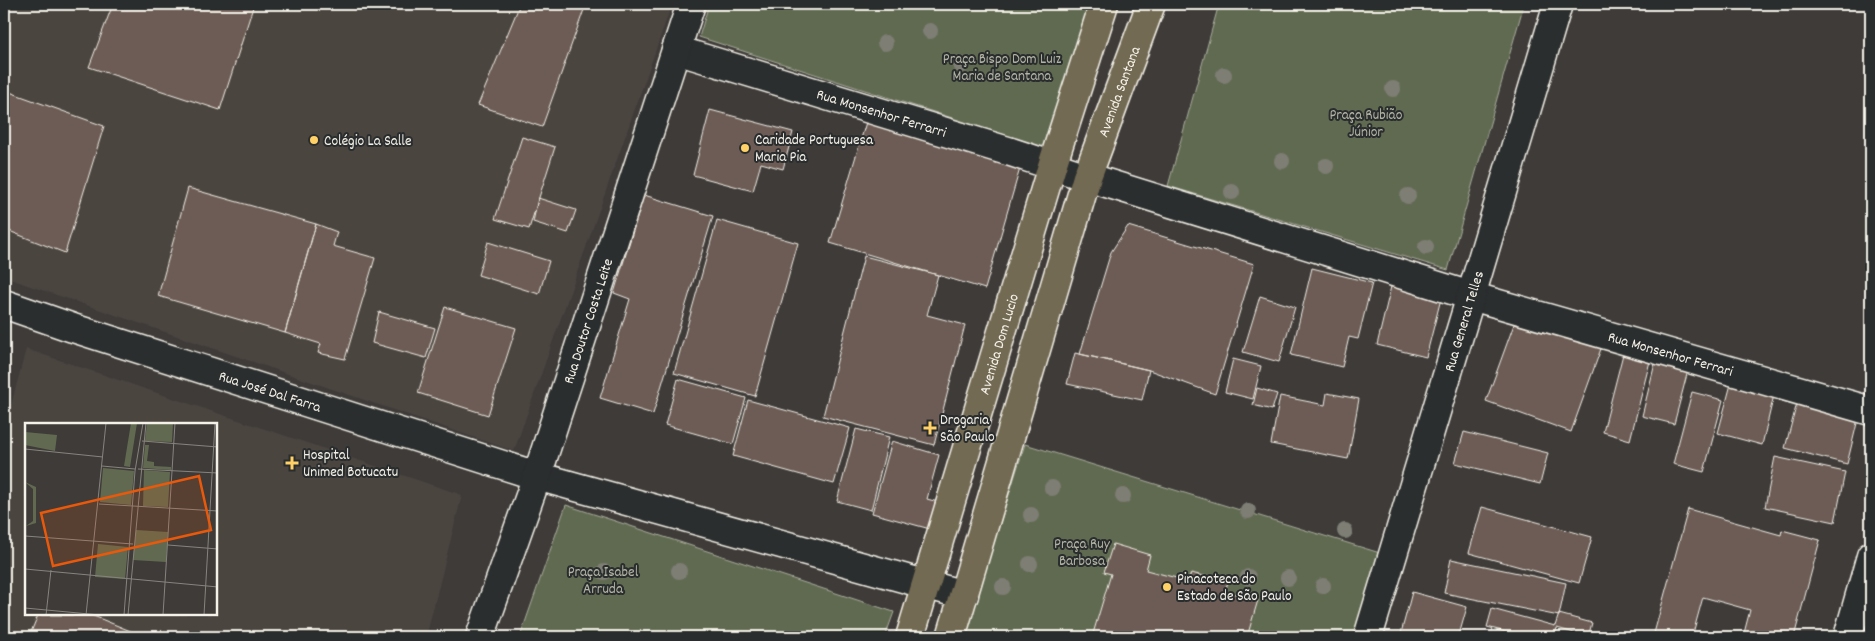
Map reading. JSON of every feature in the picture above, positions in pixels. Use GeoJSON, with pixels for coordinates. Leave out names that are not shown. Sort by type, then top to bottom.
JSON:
{"type":"FeatureCollection","features":[{"type":"Feature","properties":{"kind":"main road"},"geometry":{"type":"LineString","coordinates":[[1052,166],[1104,4]]}},
{"type":"Feature","properties":{"kind":"main road","name":"Avenida Santana"},"geometry":{"type":"LineString","coordinates":[[1087,177],[1151,4]]}},
{"type":"Feature","properties":{"kind":"main road","name":"Avenida Dom Lucio"},"geometry":{"type":"LineString","coordinates":[[910,637],[1052,166]]}},
{"type":"Feature","properties":{"kind":"main road"},"geometry":{"type":"LineString","coordinates":[[951,637],[1087,177]]}},
{"type":"Feature","properties":{"kind":"street","name":"Rua Doutor Costa Leite"},"geometry":{"type":"LineString","coordinates":[[480,637],[537,476],[691,4]]}},
{"type":"Feature","properties":{"kind":"street","name":"Rua General Telles"},"geometry":{"type":"LineString","coordinates":[[1368,637],[1558,4]]}},
{"type":"Feature","properties":{"kind":"street","name":"Rua Monsenhor Ferrarri"},"geometry":{"type":"LineString","coordinates":[[676,50],[993,146],[1087,177]]}},
{"type":"Feature","properties":{"kind":"street"},"geometry":{"type":"LineString","coordinates":[[1087,177],[1471,296]]}},
{"type":"Feature","properties":{"kind":"street","name":"Rua Monsenhor Ferrari"},"geometry":{"type":"LineString","coordinates":[[1471,296],[1871,411]]}},
{"type":"Feature","properties":{"kind":"street","name":"Rua José Dal Farra"},"geometry":{"type":"LineString","coordinates":[[4,304],[92,334],[537,476]]}},
{"type":"Feature","properties":{"kind":"street"},"geometry":{"type":"LineString","coordinates":[[537,476],[964,595]]}},
{"type":"Feature","properties":{"kind":"street"},"geometry":{"type":"LineString","coordinates":[[1848,637],[1871,556]]}},
{"type":"Feature","properties":{"kind":"shaded area","name":"Colégio La Salle"},"geometry":{"type":"Polygon","coordinates":[[[4,4],[672,4],[514,451],[4,277],[4,4]]]}},
{"type":"Feature","properties":{"kind":"shaded area","name":"Hospital Unimed Botucatu"},"geometry":{"type":"Polygon","coordinates":[[[26,349],[462,495],[426,637],[4,637],[4,432],[26,349]]]}},
{"type":"Feature","properties":{"kind":"green space","name":"Praça Bispo Dom Luiz Maria de Santana"},"geometry":{"type":"Polygon","coordinates":[[[709,4],[1090,4],[1043,147],[699,37],[709,4]]]}},
{"type":"Feature","properties":{"kind":"green space","name":"Praça Rubião Júnior"},"geometry":{"type":"Polygon","coordinates":[[[1219,4],[1524,4],[1448,270],[1168,186],[1219,4]]]}},
{"type":"Feature","properties":{"kind":"green space","name":"Praça Ruy Barbosa"},"geometry":{"type":"Polygon","coordinates":[[[1025,444],[1380,553],[1355,637],[964,637],[1025,444]]]}},
{"type":"Feature","properties":{"kind":"green space","name":"Praça Isabel Arruda"},"geometry":{"type":"Polygon","coordinates":[[[566,505],[894,612],[885,637],[520,637],[566,505]]]}},
{"type":"Feature","properties":{"kind":"building"},"geometry":{"type":"Polygon","coordinates":[[[113,4],[254,4],[220,110],[89,67],[113,4]]]}},
{"type":"Feature","properties":{"kind":"building"},"geometry":{"type":"Polygon","coordinates":[[[520,4],[586,4],[542,127],[478,105],[520,4]]]}},
{"type":"Feature","properties":{"kind":"building"},"geometry":{"type":"Polygon","coordinates":[[[4,90],[104,126],[65,253],[4,229],[4,90]]]}},
{"type":"Feature","properties":{"kind":"building","name":"Caridade Portuguesa Maria Pia"},"geometry":{"type":"Polygon","coordinates":[[[710,110],[793,132],[783,169],[761,163],[753,191],[693,175],[710,110]]]}},
{"type":"Feature","properties":{"kind":"building"},"geometry":{"type":"Polygon","coordinates":[[[869,112],[1023,158],[985,289],[830,243],[869,112]]]}},
{"type":"Feature","properties":{"kind":"building"},"geometry":{"type":"Polygon","coordinates":[[[522,137],[555,147],[529,229],[495,219],[522,137]]]}},
{"type":"Feature","properties":{"kind":"building"},"geometry":{"type":"Polygon","coordinates":[[[188,188],[316,224],[285,333],[158,296],[188,188]]]}},
{"type":"Feature","properties":{"kind":"building"},"geometry":{"type":"Polygon","coordinates":[[[644,195],[713,216],[653,414],[600,398],[630,299],[614,293],[644,195]]]}},
{"type":"Feature","properties":{"kind":"building"},"geometry":{"type":"Polygon","coordinates":[[[538,198],[576,210],[568,233],[533,222],[538,198]]]}},
{"type":"Feature","properties":{"kind":"building"},"geometry":{"type":"Polygon","coordinates":[[[717,220],[798,243],[755,396],[674,373],[717,220]]]}},
{"type":"Feature","properties":{"kind":"building"},"geometry":{"type":"Polygon","coordinates":[[[316,224],[337,232],[333,246],[375,258],[345,359],[318,353],[321,344],[285,333],[316,224]]]}},
{"type":"Feature","properties":{"kind":"building"},"geometry":{"type":"Polygon","coordinates":[[[1128,226],[1254,264],[1215,394],[1149,370],[1080,354],[1111,252],[1128,226]]]}},
{"type":"Feature","properties":{"kind":"building"},"geometry":{"type":"Polygon","coordinates":[[[488,242],[549,261],[539,294],[478,275],[488,242]]]}},
{"type":"Feature","properties":{"kind":"building"},"geometry":{"type":"Polygon","coordinates":[[[864,256],[938,275],[927,315],[965,325],[934,445],[823,416],[864,256]]]}},
{"type":"Feature","properties":{"kind":"building"},"geometry":{"type":"Polygon","coordinates":[[[1312,268],[1372,283],[1358,339],[1349,337],[1342,367],[1291,355],[1312,268]]]}},
{"type":"Feature","properties":{"kind":"building"},"geometry":{"type":"Polygon","coordinates":[[[1394,274],[1444,287],[1426,357],[1377,345],[1394,274]]]}},
{"type":"Feature","properties":{"kind":"building"},"geometry":{"type":"Polygon","coordinates":[[[1260,296],[1295,307],[1279,362],[1243,352],[1260,296]]]}},
{"type":"Feature","properties":{"kind":"building"},"geometry":{"type":"Polygon","coordinates":[[[445,307],[516,328],[488,415],[418,393],[445,307]]]}},
{"type":"Feature","properties":{"kind":"building"},"geometry":{"type":"Polygon","coordinates":[[[379,312],[435,328],[426,358],[372,343],[379,312]]]}},
{"type":"Feature","properties":{"kind":"building"},"geometry":{"type":"Polygon","coordinates":[[[1517,316],[1602,346],[1571,432],[1486,401],[1517,316]]]}},
{"type":"Feature","properties":{"kind":"building"},"geometry":{"type":"Polygon","coordinates":[[[1658,351],[1691,359],[1674,424],[1642,416],[1658,351]]]}},
{"type":"Feature","properties":{"kind":"building"},"geometry":{"type":"Polygon","coordinates":[[[1075,353],[1149,370],[1142,400],[1067,384],[1075,353]]]}},
{"type":"Feature","properties":{"kind":"building"},"geometry":{"type":"Polygon","coordinates":[[[1623,354],[1650,361],[1630,440],[1603,432],[1623,354]]]}},
{"type":"Feature","properties":{"kind":"building"},"geometry":{"type":"Polygon","coordinates":[[[1233,359],[1261,366],[1253,399],[1225,392],[1233,359]]]}},
{"type":"Feature","properties":{"kind":"building"},"geometry":{"type":"Polygon","coordinates":[[[678,379],[746,398],[733,444],[665,425],[678,379]]]}},
{"type":"Feature","properties":{"kind":"building"},"geometry":{"type":"Polygon","coordinates":[[[1731,384],[1774,395],[1762,445],[1718,433],[1731,384]]]}},
{"type":"Feature","properties":{"kind":"building"},"geometry":{"type":"Polygon","coordinates":[[[1257,388],[1277,394],[1272,410],[1253,405],[1257,388]]]}},
{"type":"Feature","properties":{"kind":"building"},"geometry":{"type":"Polygon","coordinates":[[[1692,392],[1723,400],[1704,472],[1673,464],[1692,392]]]}},
{"type":"Feature","properties":{"kind":"building"},"geometry":{"type":"Polygon","coordinates":[[[1327,393],[1359,399],[1348,459],[1271,444],[1280,396],[1325,405],[1327,393]]]}},
{"type":"Feature","properties":{"kind":"building"},"geometry":{"type":"Polygon","coordinates":[[[748,400],[850,428],[834,484],[733,456],[748,400]]]}},
{"type":"Feature","properties":{"kind":"building"},"geometry":{"type":"Polygon","coordinates":[[[1797,403],[1858,419],[1847,464],[1785,448],[1797,403]]]}},
{"type":"Feature","properties":{"kind":"building"},"geometry":{"type":"Polygon","coordinates":[[[856,429],[889,437],[871,510],[837,501],[856,429]]]}},
{"type":"Feature","properties":{"kind":"building"},"geometry":{"type":"Polygon","coordinates":[[[1464,432],[1548,453],[1540,484],[1455,463],[1464,432]]]}},
{"type":"Feature","properties":{"kind":"building"},"geometry":{"type":"Polygon","coordinates":[[[892,441],[939,455],[927,499],[938,502],[930,529],[872,513],[892,441]]]}},
{"type":"Feature","properties":{"kind":"building"},"geometry":{"type":"Polygon","coordinates":[[[1775,457],[1845,472],[1835,522],[1765,507],[1775,457]]]}},
{"type":"Feature","properties":{"kind":"building"},"geometry":{"type":"Polygon","coordinates":[[[1482,507],[1592,537],[1579,583],[1469,553],[1482,507]]]}},
{"type":"Feature","properties":{"kind":"building"},"geometry":{"type":"Polygon","coordinates":[[[1688,509],[1781,535],[1782,530],[1820,540],[1794,637],[1743,637],[1750,610],[1703,597],[1692,637],[1653,637],[1688,509]]]}},
{"type":"Feature","properties":{"kind":"building","name":"Pinacoteca do Estado de São Paulo"},"geometry":{"type":"Polygon","coordinates":[[[1113,544],[1150,555],[1146,570],[1188,581],[1191,573],[1228,582],[1225,591],[1258,600],[1247,637],[1092,637],[1111,574],[1104,572],[1113,544]]]}},
{"type":"Feature","properties":{"kind":"building"},"geometry":{"type":"Polygon","coordinates":[[[1451,559],[1566,583],[1559,616],[1444,593],[1451,559]]]}},
{"type":"Feature","properties":{"kind":"building"},"geometry":{"type":"Polygon","coordinates":[[[1412,592],[1467,607],[1459,635],[1468,637],[1400,637],[1412,592]]]}},
{"type":"Feature","properties":{"kind":"building"},"geometry":{"type":"Polygon","coordinates":[[[1492,609],[1555,626],[1559,614],[1592,623],[1588,637],[1557,628],[1554,637],[1508,637],[1510,633],[1487,627],[1492,609]]]}},
{"type":"Feature","properties":{"kind":"building"},"geometry":{"type":"Polygon","coordinates":[[[38,616],[93,616],[133,632],[131,637],[29,637],[38,616]]]}},
{"type":"Feature","properties":{"kind":"place","name":"Colégio La Salle"},"geometry":{"type":"Point","coordinates":[314,140]}},
{"type":"Feature","properties":{"kind":"place","name":"Caridade Portuguesa Maria Pia"},"geometry":{"type":"Point","coordinates":[745,148]}},
{"type":"Feature","properties":{"kind":"place","name":"Drogaria São Paulo"},"geometry":{"type":"Point","coordinates":[930,428]}},
{"type":"Feature","properties":{"kind":"place","name":"Hospital Unimed Botucatu"},"geometry":{"type":"Point","coordinates":[292,463]}},
{"type":"Feature","properties":{"kind":"place","name":"Pinacoteca do Estado de São Paulo"},"geometry":{"type":"Point","coordinates":[1167,587]}}]}
